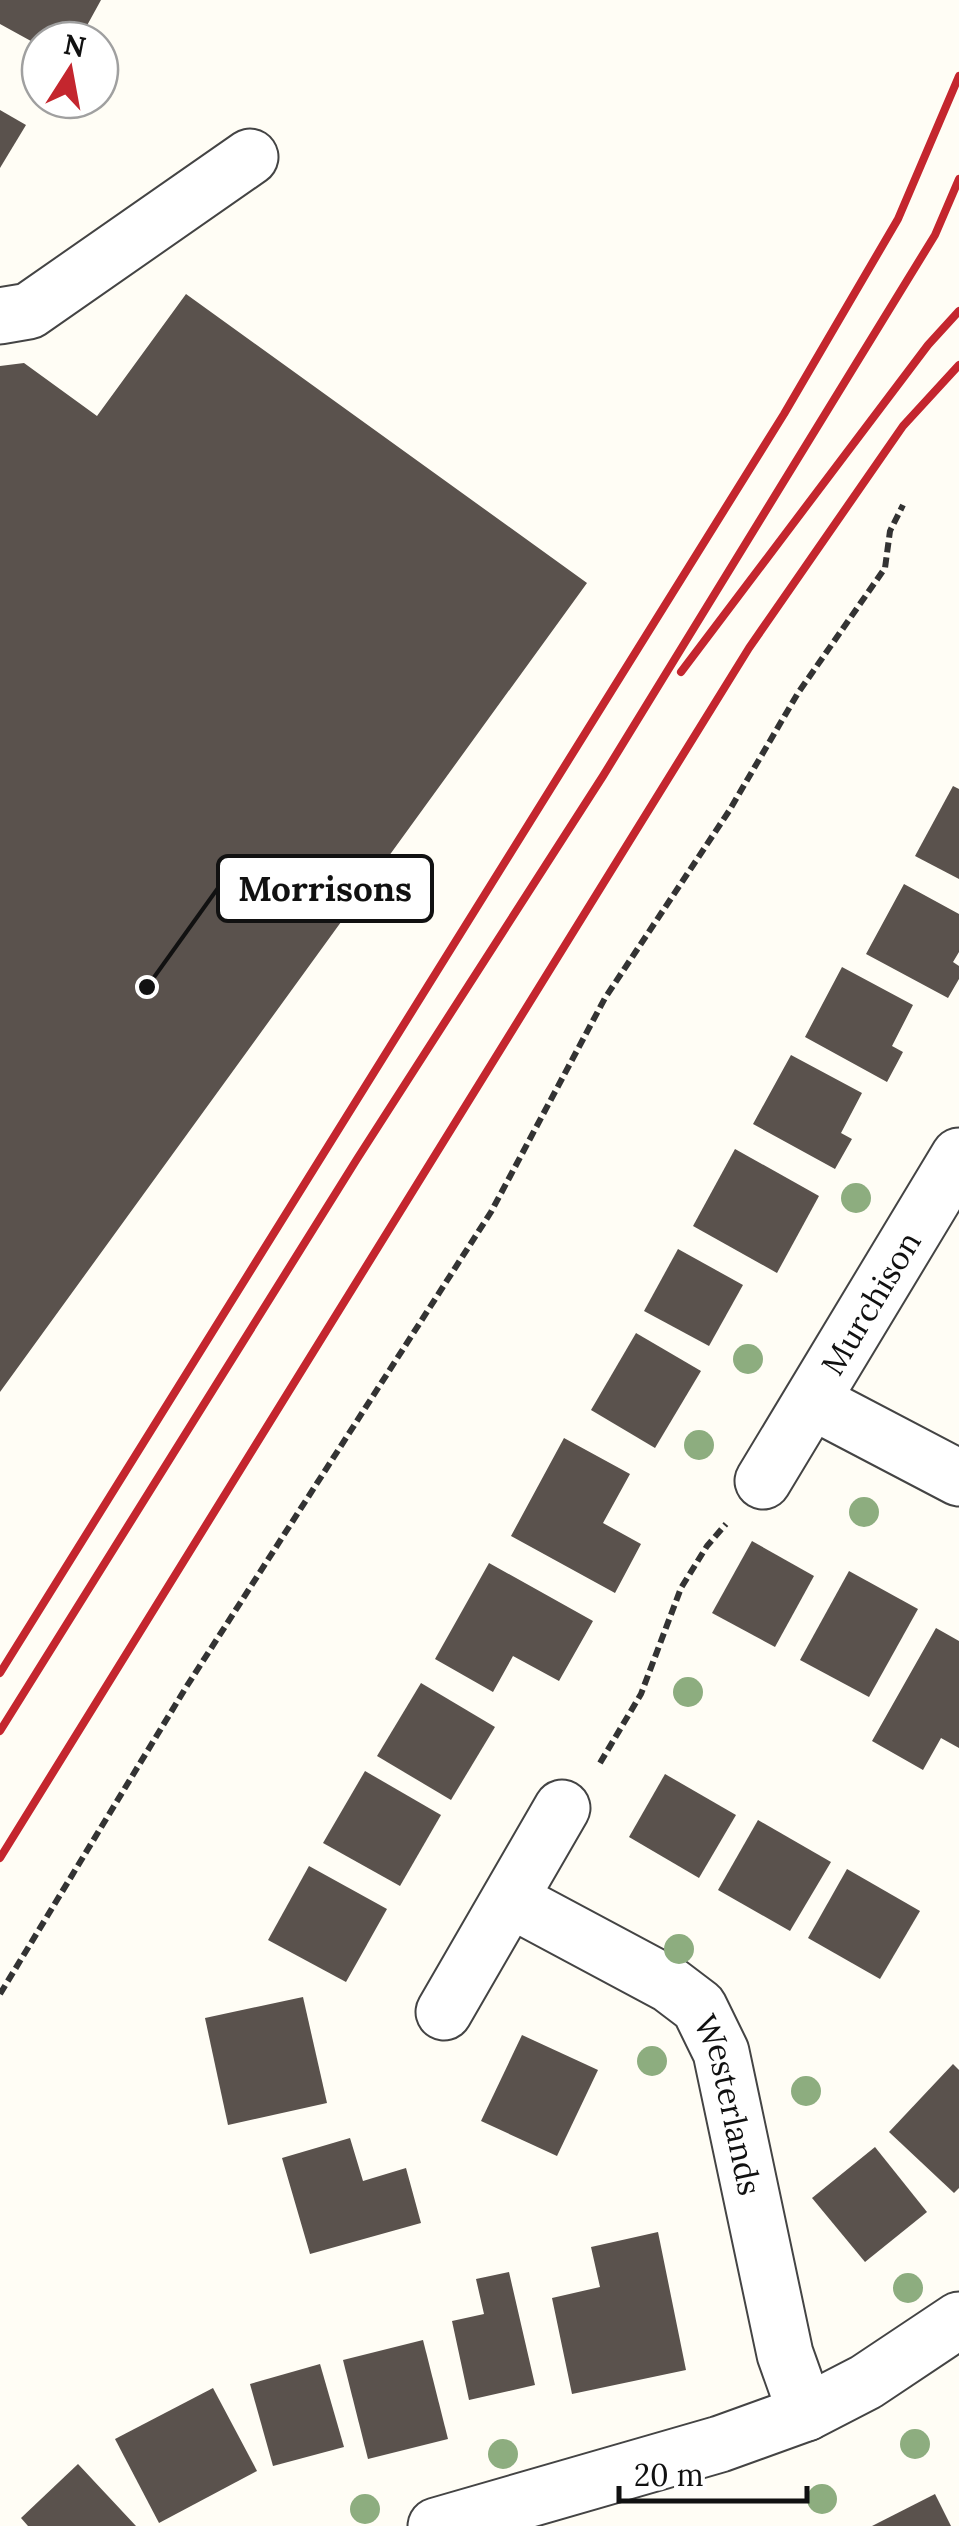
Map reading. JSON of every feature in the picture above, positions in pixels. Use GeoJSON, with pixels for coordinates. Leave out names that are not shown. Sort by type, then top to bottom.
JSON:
{"type":"FeatureCollection","features":[{"type":"Feature","properties":{"kind":"street"},"geometry":{"type":"LineString","coordinates":[[0,316],[29,310],[250,157]]}},
{"type":"Feature","properties":{"kind":"street","name":"Murchison"},"geometry":{"type":"LineString","coordinates":[[763,1481],[959,1156]]}},
{"type":"Feature","properties":{"kind":"street","name":"Murchison"},"geometry":{"type":"LineString","coordinates":[[812,1401],[959,1478]]}},
{"type":"Feature","properties":{"kind":"street"},"geometry":{"type":"LineString","coordinates":[[444,2012],[562,1808]]}},
{"type":"Feature","properties":{"kind":"street","name":"Westerlands"},"geometry":{"type":"LineString","coordinates":[[511,1900],[670,1985],[699,2007],[706,2018],[721,2052],[786,2354],[806,2413]]}},
{"type":"Feature","properties":{"kind":"street"},"geometry":{"type":"LineString","coordinates":[[436,2526],[558,2509],[806,2413],[866,2382],[959,2320]]}},
{"type":"Feature","properties":{"kind":"path"},"geometry":{"type":"LineString","coordinates":[[0,1994],[156,1735],[491,1212],[605,998],[729,811],[798,694],[884,568],[890,531],[903,505]]}},
{"type":"Feature","properties":{"kind":"path"},"geometry":{"type":"LineString","coordinates":[[562,1808],[598,1767],[641,1694],[681,1588],[707,1546],[763,1481]]}},
{"type":"Feature","properties":{"kind":"building"},"geometry":{"type":"Polygon","coordinates":[[[0,0],[101,0],[90,20],[20,20],[20,35],[0,24],[0,0]]]}},
{"type":"Feature","properties":{"kind":"building"},"geometry":{"type":"Polygon","coordinates":[[[0,110],[26,125],[0,168],[0,110]]]}},
{"type":"Feature","properties":{"kind":"building"},"geometry":{"type":"Polygon","coordinates":[[[186,294],[587,583],[0,1392],[0,366],[24,363],[97,416],[186,294]]]}},
{"type":"Feature","properties":{"kind":"building"},"geometry":{"type":"Polygon","coordinates":[[[953,786],[959,789],[959,879],[915,856],[953,786]]]}},
{"type":"Feature","properties":{"kind":"building"},"geometry":{"type":"Polygon","coordinates":[[[904,884],[959,914],[959,952],[953,962],[959,966],[959,979],[948,998],[866,954],[904,884]]]}},
{"type":"Feature","properties":{"kind":"building"},"geometry":{"type":"Polygon","coordinates":[[[842,967],[913,1005],[892,1046],[903,1052],[887,1082],[805,1037],[842,967]]]}},
{"type":"Feature","properties":{"kind":"building"},"geometry":{"type":"Polygon","coordinates":[[[791,1055],[862,1093],[841,1133],[852,1139],[835,1169],[753,1124],[791,1055]]]}},
{"type":"Feature","properties":{"kind":"building"},"geometry":{"type":"Polygon","coordinates":[[[735,1149],[819,1196],[777,1273],[693,1226],[735,1149]]]}},
{"type":"Feature","properties":{"kind":"building"},"geometry":{"type":"Polygon","coordinates":[[[678,1249],[743,1285],[709,1346],[644,1311],[678,1249]]]}},
{"type":"Feature","properties":{"kind":"building"},"geometry":{"type":"Polygon","coordinates":[[[636,1333],[701,1371],[655,1448],[591,1410],[636,1333]]]}},
{"type":"Feature","properties":{"kind":"building"},"geometry":{"type":"Polygon","coordinates":[[[564,1438],[630,1474],[603,1523],[641,1544],[615,1593],[511,1536],[564,1438]]]}},
{"type":"Feature","properties":{"kind":"building"},"geometry":{"type":"Polygon","coordinates":[[[752,1541],[814,1576],[775,1647],[712,1613],[752,1541]]]}},
{"type":"Feature","properties":{"kind":"building"},"geometry":{"type":"Polygon","coordinates":[[[489,1563],[593,1621],[559,1681],[513,1656],[493,1692],[435,1659],[489,1563]]]}},
{"type":"Feature","properties":{"kind":"building"},"geometry":{"type":"Polygon","coordinates":[[[849,1571],[918,1609],[869,1697],[800,1660],[849,1571]]]}},
{"type":"Feature","properties":{"kind":"building"},"geometry":{"type":"Polygon","coordinates":[[[936,1628],[959,1641],[959,1748],[941,1738],[923,1770],[872,1741],[936,1628]]]}},
{"type":"Feature","properties":{"kind":"building"},"geometry":{"type":"Polygon","coordinates":[[[421,1683],[495,1727],[451,1800],[377,1756],[421,1683]]]}},
{"type":"Feature","properties":{"kind":"building"},"geometry":{"type":"Polygon","coordinates":[[[365,1771],[441,1815],[400,1886],[323,1843],[365,1771]]]}},
{"type":"Feature","properties":{"kind":"building"},"geometry":{"type":"Polygon","coordinates":[[[665,1774],[736,1815],[699,1878],[629,1837],[665,1774]]]}},
{"type":"Feature","properties":{"kind":"building"},"geometry":{"type":"Polygon","coordinates":[[[758,1820],[831,1862],[790,1931],[718,1890],[758,1820]]]}},
{"type":"Feature","properties":{"kind":"building"},"geometry":{"type":"Polygon","coordinates":[[[309,1866],[387,1909],[346,1982],[268,1940],[309,1866]]]}},
{"type":"Feature","properties":{"kind":"building"},"geometry":{"type":"Polygon","coordinates":[[[847,1869],[920,1911],[880,1979],[808,1938],[847,1869]]]}},
{"type":"Feature","properties":{"kind":"building"},"geometry":{"type":"Polygon","coordinates":[[[303,1997],[327,2103],[228,2125],[205,2018],[303,1997]]]}},
{"type":"Feature","properties":{"kind":"building"},"geometry":{"type":"Polygon","coordinates":[[[522,2035],[598,2070],[557,2156],[481,2121],[522,2035]]]}},
{"type":"Feature","properties":{"kind":"building"},"geometry":{"type":"Polygon","coordinates":[[[953,2064],[959,2070],[959,2188],[954,2193],[889,2132],[953,2064]]]}},
{"type":"Feature","properties":{"kind":"building"},"geometry":{"type":"Polygon","coordinates":[[[350,2138],[363,2181],[406,2168],[421,2223],[310,2254],[282,2158],[350,2138]]]}},
{"type":"Feature","properties":{"kind":"building"},"geometry":{"type":"Polygon","coordinates":[[[875,2147],[927,2212],[865,2262],[812,2198],[875,2147]]]}},
{"type":"Feature","properties":{"kind":"building"},"geometry":{"type":"Polygon","coordinates":[[[658,2232],[686,2370],[572,2394],[552,2298],[600,2287],[591,2247],[658,2232]]]}},
{"type":"Feature","properties":{"kind":"building"},"geometry":{"type":"Polygon","coordinates":[[[509,2272],[535,2385],[469,2400],[452,2321],[484,2314],[476,2279],[509,2272]]]}},
{"type":"Feature","properties":{"kind":"building"},"geometry":{"type":"Polygon","coordinates":[[[423,2340],[448,2439],[368,2459],[343,2360],[423,2340]]]}},
{"type":"Feature","properties":{"kind":"building"},"geometry":{"type":"Polygon","coordinates":[[[320,2364],[344,2447],[273,2466],[250,2384],[320,2364]]]}},
{"type":"Feature","properties":{"kind":"building"},"geometry":{"type":"Polygon","coordinates":[[[213,2388],[257,2471],[159,2523],[115,2439],[213,2388]]]}},
{"type":"Feature","properties":{"kind":"building"},"geometry":{"type":"Polygon","coordinates":[[[78,2464],[136,2526],[28,2526],[21,2518],[78,2464]]]}},
{"type":"Feature","properties":{"kind":"building"},"geometry":{"type":"Polygon","coordinates":[[[935,2494],[951,2526],[872,2526],[935,2494]]]}},
{"type":"Feature","properties":{"kind":"railway"},"geometry":{"type":"LineString","coordinates":[[0,1673],[784,414],[898,219],[959,76]]}},
{"type":"Feature","properties":{"kind":"railway"},"geometry":{"type":"LineString","coordinates":[[0,1731],[357,1159],[603,776],[935,235],[959,179]]}},
{"type":"Feature","properties":{"kind":"railway"},"geometry":{"type":"LineString","coordinates":[[681,672],[928,345],[959,311]]}},
{"type":"Feature","properties":{"kind":"railway"},"geometry":{"type":"LineString","coordinates":[[0,1858],[749,648],[903,426],[959,365]]}},
{"type":"Feature","properties":{"kind":"place","name":"Morrisons"},"geometry":{"type":"Point","coordinates":[147,987]}}]}
